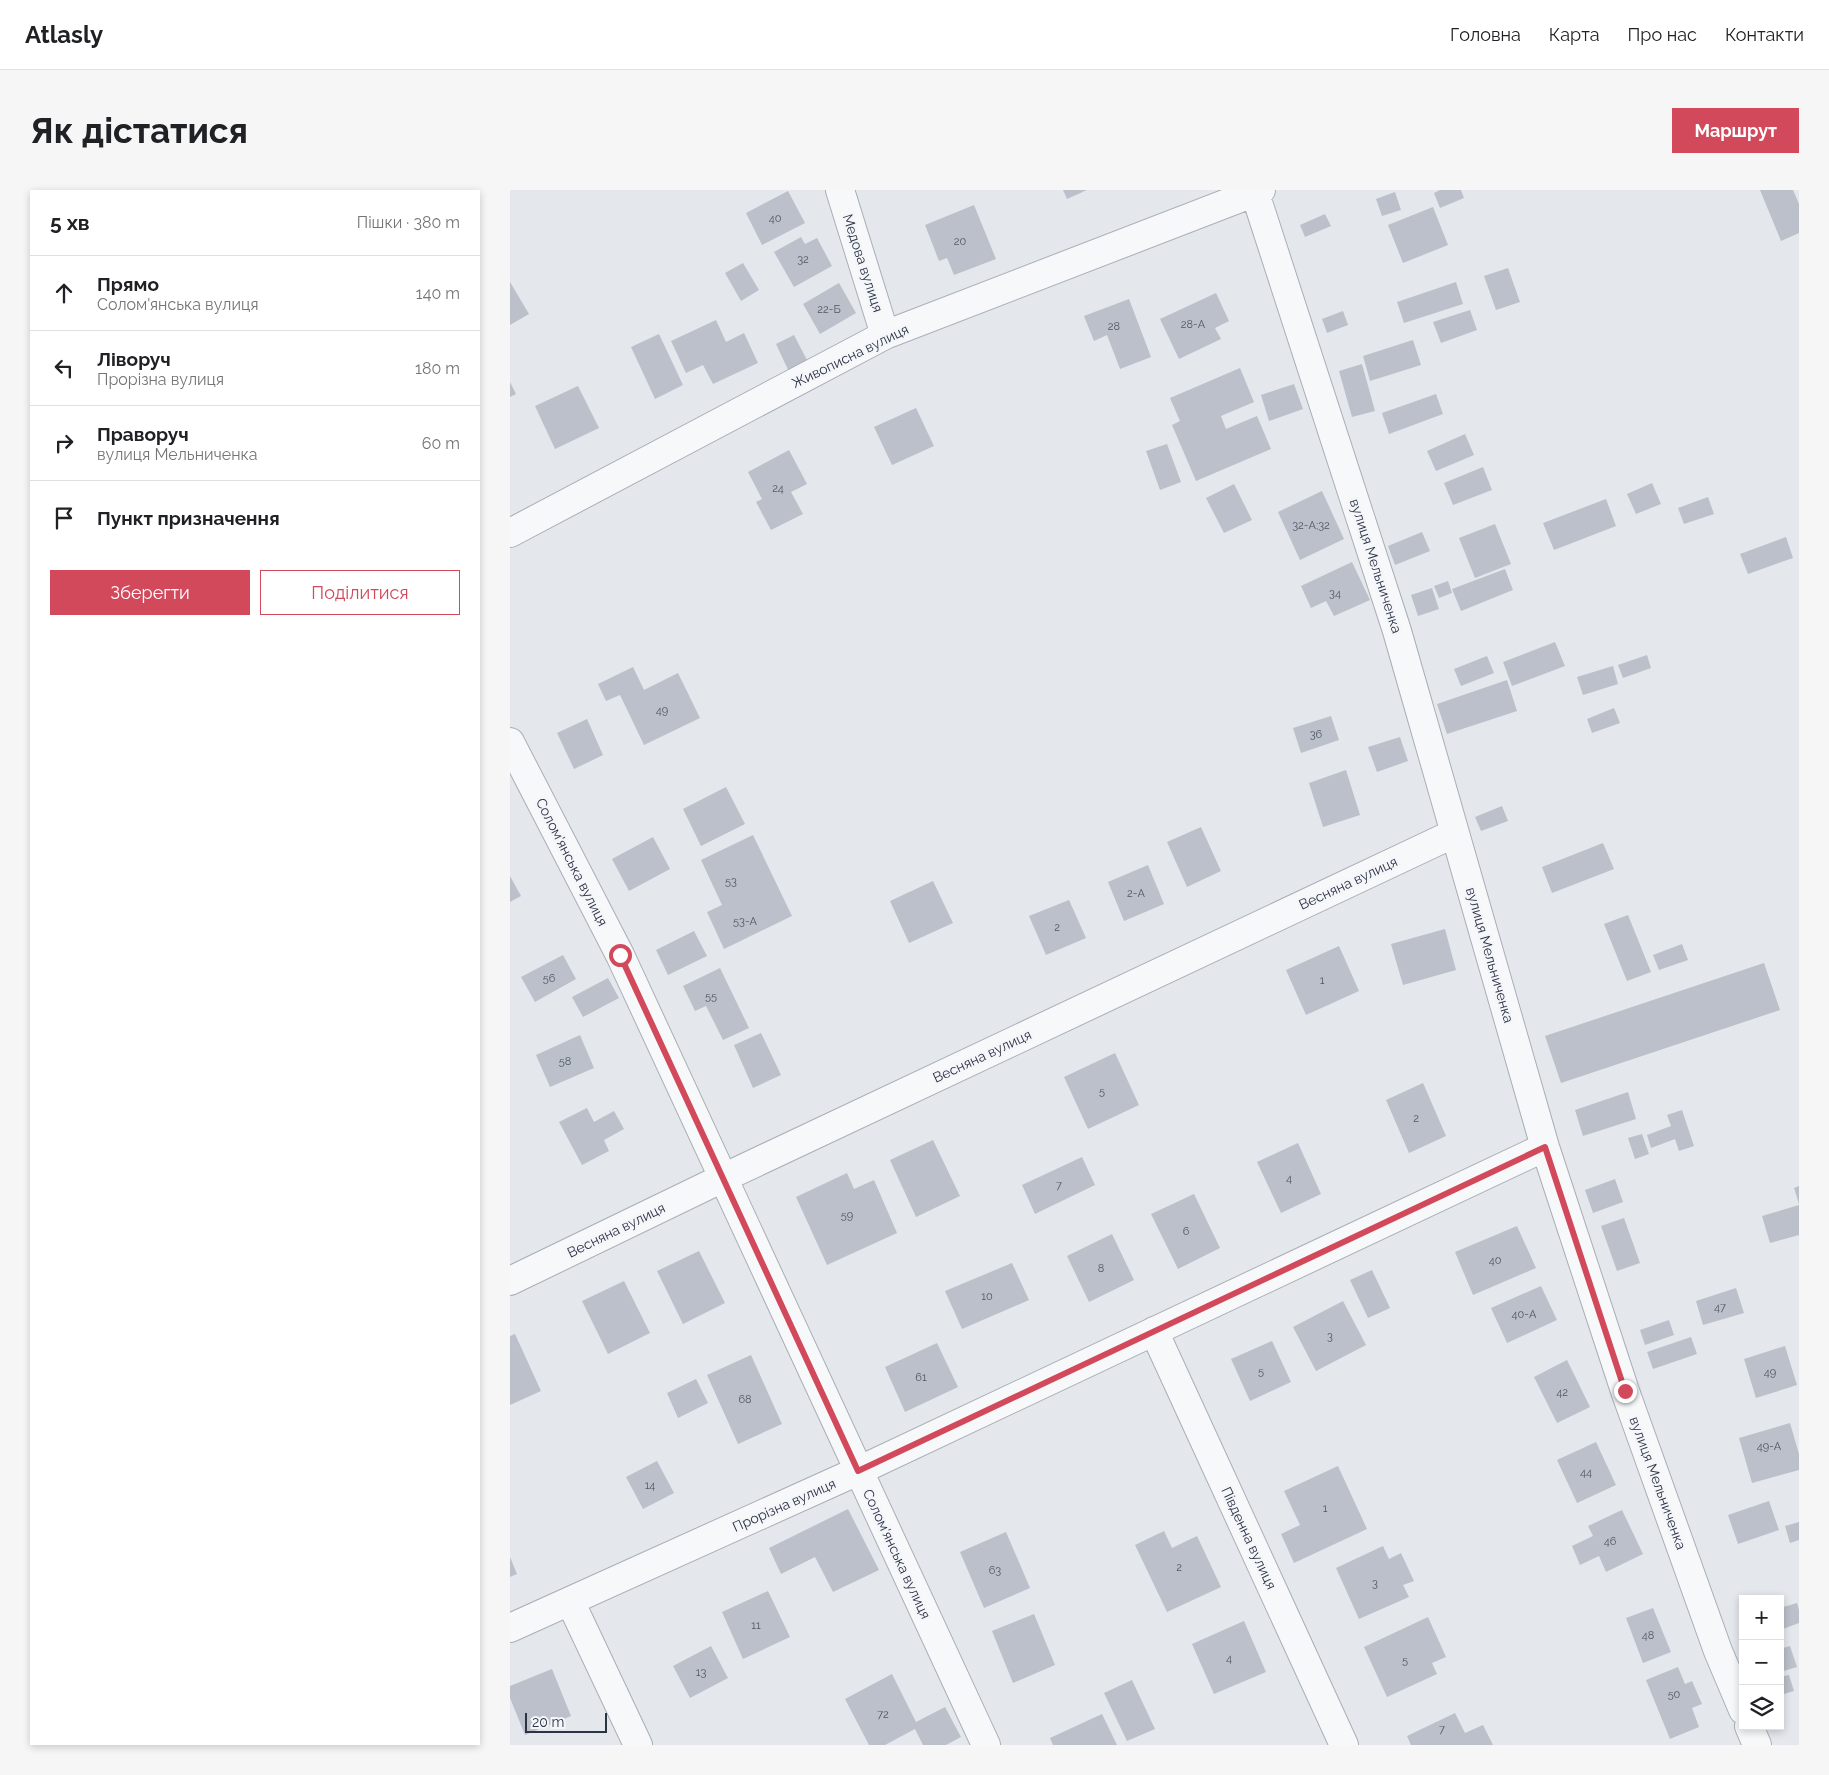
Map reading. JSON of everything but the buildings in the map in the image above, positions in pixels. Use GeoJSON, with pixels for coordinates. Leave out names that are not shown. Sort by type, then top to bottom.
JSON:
{"type":"FeatureCollection","features":[{"type":"Feature","properties":{"kind":"street","name":"Медова вулиця"},"geometry":{"type":"LineString","coordinates":[[840,190],[886,335]]}},
{"type":"Feature","properties":{"kind":"street","name":"Живописна вулиця"},"geometry":{"type":"LineString","coordinates":[[510,533],[886,335],[1222,197],[1258,192]]}},
{"type":"Feature","properties":{"kind":"street","name":"вулиця Мельниченка"},"geometry":{"type":"LineString","coordinates":[[1258,192],[1397,631],[1545,1147],[1625,1391],[1718,1651],[1739,1701]]}},
{"type":"Feature","properties":{"kind":"street","name":"Солом'янська вулиця"},"geometry":{"type":"LineString","coordinates":[[510,742],[620,955],[986,1745]]}},
{"type":"Feature","properties":{"kind":"street","name":"Весняна вулиця"},"geometry":{"type":"LineString","coordinates":[[510,1281],[723,1178],[1455,833]]}},
{"type":"Feature","properties":{"kind":"street","name":"Прорізна вулиця"},"geometry":{"type":"LineString","coordinates":[[510,1628],[858,1471],[1545,1147]]}},
{"type":"Feature","properties":{"kind":"street","name":"Південна вулиця"},"geometry":{"type":"LineString","coordinates":[[1154,1331],[1344,1745]]}},
{"type":"Feature","properties":{"kind":"street"},"geometry":{"type":"LineString","coordinates":[[570,1601],[638,1745]]}},
{"type":"Feature","properties":{"kind":"street"},"geometry":{"type":"LineString","coordinates":[[1751,1730],[1757,1745]]}},
{"type":"Feature","properties":{"kind":"route"},"geometry":{"type":"LineString","coordinates":[[620,955],[858,1471],[1545,1147],[1625,1391]]}}]}
